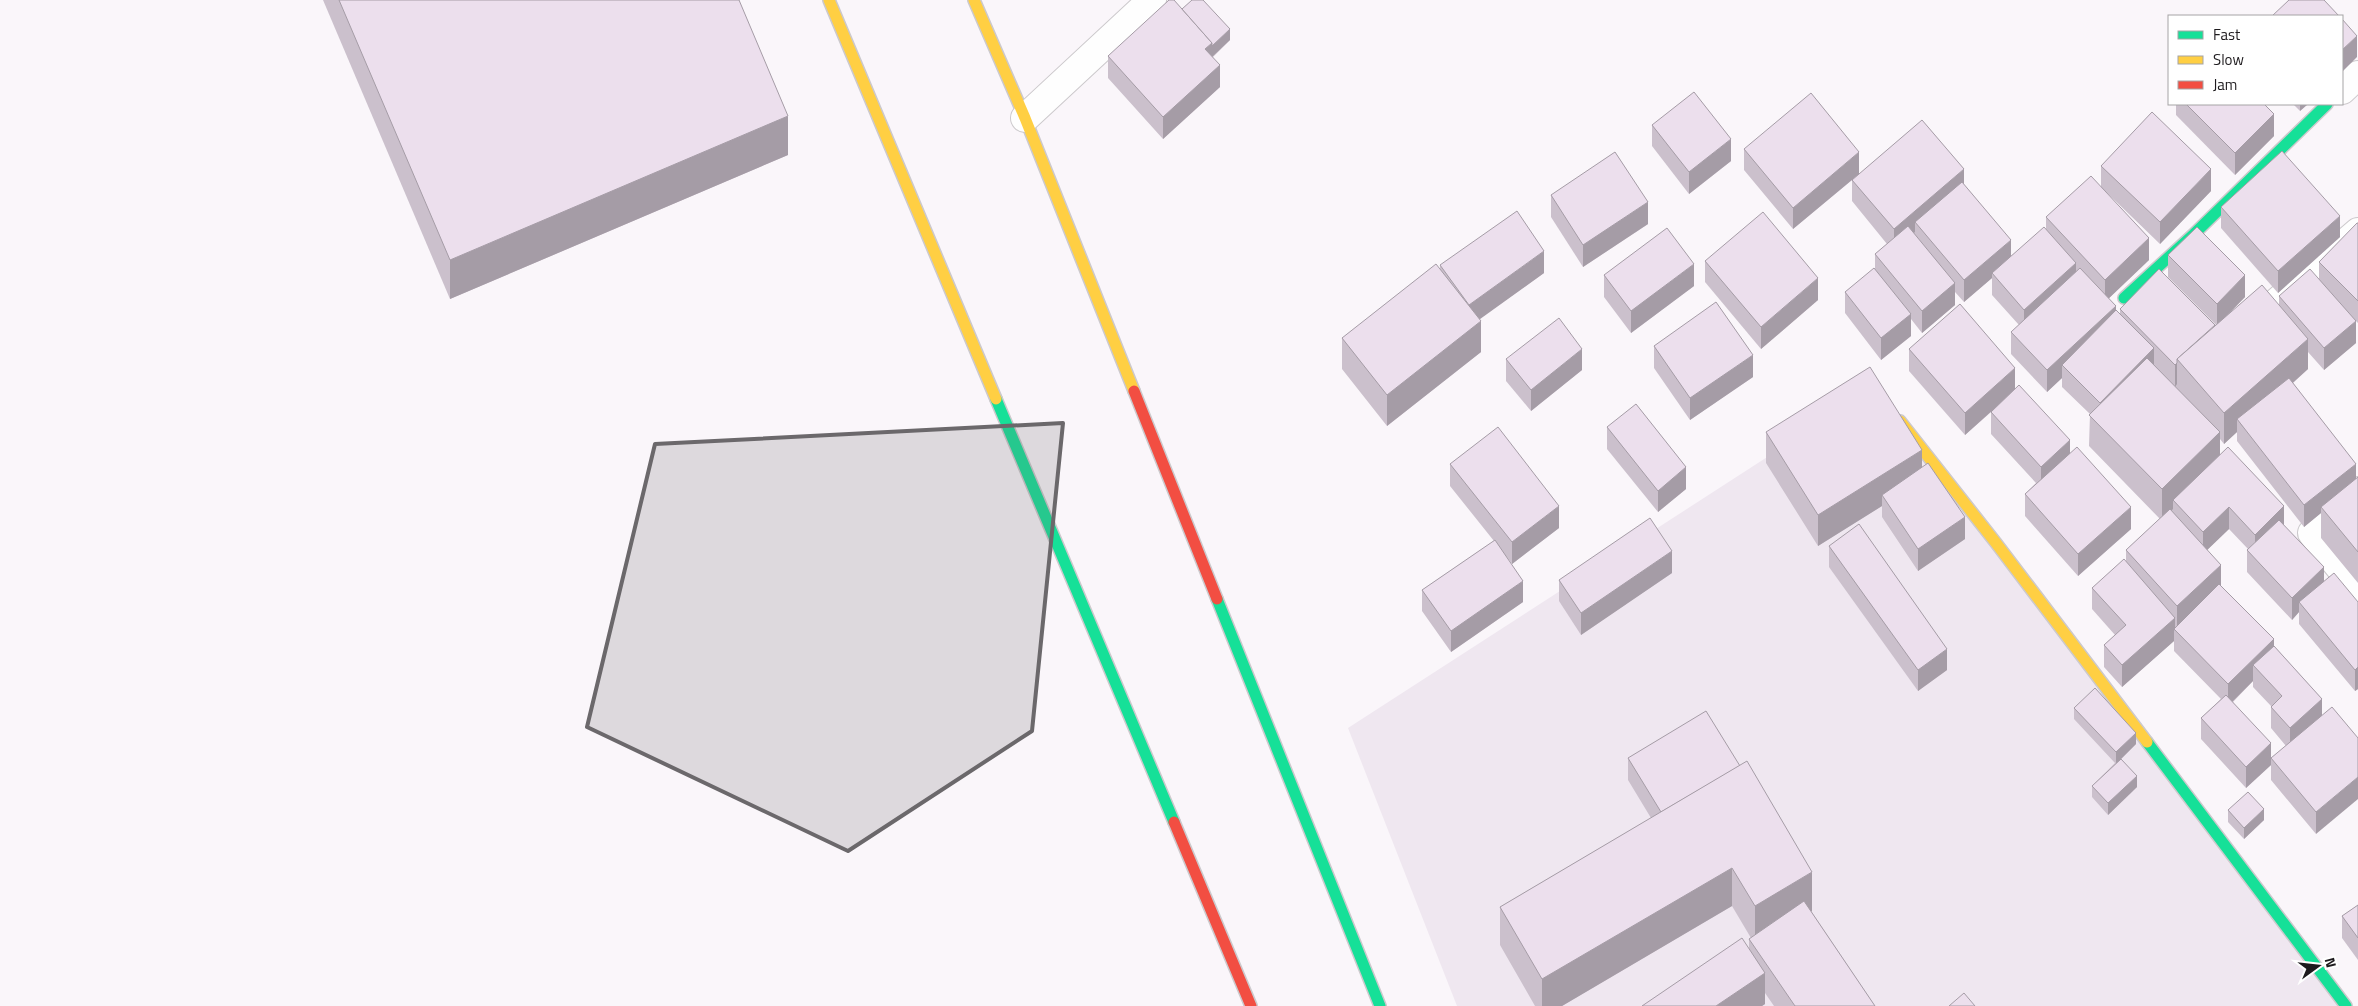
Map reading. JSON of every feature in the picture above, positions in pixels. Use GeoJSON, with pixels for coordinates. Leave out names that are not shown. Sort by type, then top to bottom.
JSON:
{"type":"FeatureCollection","features":[{"type":"Feature","properties":{"kind":"street"},"geometry":{"type":"LineString","coordinates":[[829,0],[1251,1006]]}},
{"type":"Feature","properties":{"kind":"street"},"geometry":{"type":"LineString","coordinates":[[974,0],[1025,118],[1380,1006]]}},
{"type":"Feature","properties":{"kind":"street"},"geometry":{"type":"LineString","coordinates":[[1025,118],[1152,0]]}},
{"type":"Feature","properties":{"kind":"street"},"geometry":{"type":"LineString","coordinates":[[2343,89],[2358,75]]}},
{"type":"Feature","properties":{"kind":"street"},"geometry":{"type":"LineString","coordinates":[[2124,298],[2194,234],[2326,105]]}},
{"type":"Feature","properties":{"kind":"street"},"geometry":{"type":"LineString","coordinates":[[2278,300],[2358,232]]}},
{"type":"Feature","properties":{"kind":"street"},"geometry":{"type":"LineString","coordinates":[[1892,412],[1996,543],[2346,1006]]}},
{"type":"Feature","properties":{"kind":"street"},"geometry":{"type":"LineString","coordinates":[[2358,491],[2312,533],[2358,590]]}},
{"type":"Feature","properties":{"kind":"highlighted area"},"geometry":{"type":"Polygon","coordinates":[[[1063,423],[1032,731],[848,851],[587,727],[655,444],[1063,423]]]}},
{"type":"Feature","properties":{"kind":"shaded area"},"geometry":{"type":"Polygon","coordinates":[[[1874,388],[2346,1006],[1457,1006],[1348,728],[1874,388]]]}},
{"type":"Feature","properties":{"kind":"building"},"geometry":{"type":"Polygon","coordinates":[[[339,0],[739,0],[788,116],[450,260],[339,0]]]}},
{"type":"Feature","properties":{"kind":"building"},"geometry":{"type":"Polygon","coordinates":[[[1169,0],[1174,0],[1212,43],[1205,49],[1220,65],[1163,117],[1108,56],[1169,0]]]}},
{"type":"Feature","properties":{"kind":"building"},"geometry":{"type":"Polygon","coordinates":[[[1192,0],[1203,0],[1230,29],[1212,46],[1212,43],[1182,9],[1192,0]]]}},
{"type":"Feature","properties":{"kind":"building"},"geometry":{"type":"Polygon","coordinates":[[[2289,0],[2324,0],[2338,15],[2273,15],[2289,0]]]}},
{"type":"Feature","properties":{"kind":"building"},"geometry":{"type":"Polygon","coordinates":[[[2343,20],[2357,36],[2343,49],[2343,20]]]}},
{"type":"Feature","properties":{"kind":"building"},"geometry":{"type":"Polygon","coordinates":[[[1694,92],[1731,139],[1689,172],[1652,125],[1694,92]]]}},
{"type":"Feature","properties":{"kind":"building"},"geometry":{"type":"Polygon","coordinates":[[[1811,93],[1859,152],[1793,208],[1744,149],[1811,93]]]}},
{"type":"Feature","properties":{"kind":"building"},"geometry":{"type":"Polygon","coordinates":[[[2187,105],[2265,105],[2274,114],[2235,153],[2187,105]]]}},
{"type":"Feature","properties":{"kind":"building"},"geometry":{"type":"Polygon","coordinates":[[[2152,112],[2211,169],[2160,222],[2101,166],[2152,112]]]}},
{"type":"Feature","properties":{"kind":"building"},"geometry":{"type":"Polygon","coordinates":[[[1922,120],[1964,169],[1894,229],[1852,180],[1922,120]]]}},
{"type":"Feature","properties":{"kind":"building"},"geometry":{"type":"Polygon","coordinates":[[[2282,151],[2340,216],[2278,271],[2221,207],[2282,151]]]}},
{"type":"Feature","properties":{"kind":"building"},"geometry":{"type":"Polygon","coordinates":[[[1615,152],[1648,202],[1583,245],[1551,195],[1615,152]]]}},
{"type":"Feature","properties":{"kind":"building"},"geometry":{"type":"Polygon","coordinates":[[[2091,176],[2149,238],[2105,280],[2046,217],[2091,176]]]}},
{"type":"Feature","properties":{"kind":"building"},"geometry":{"type":"Polygon","coordinates":[[[1962,182],[2011,240],[1964,280],[1915,222],[1962,182]]]}},
{"type":"Feature","properties":{"kind":"building"},"geometry":{"type":"Polygon","coordinates":[[[1517,211],[1544,251],[1469,305],[1440,265],[1517,211]]]}},
{"type":"Feature","properties":{"kind":"building"},"geometry":{"type":"Polygon","coordinates":[[[1763,212],[1818,278],[1761,327],[1705,261],[1763,212]]]}},
{"type":"Feature","properties":{"kind":"building"},"geometry":{"type":"Polygon","coordinates":[[[2358,223],[2358,301],[2319,262],[2358,223]]]}},
{"type":"Feature","properties":{"kind":"building"},"geometry":{"type":"Polygon","coordinates":[[[1908,226],[1955,283],[1922,311],[1875,254],[1908,226]]]}},
{"type":"Feature","properties":{"kind":"building"},"geometry":{"type":"Polygon","coordinates":[[[2044,227],[2076,263],[2024,310],[1992,273],[2044,227]]]}},
{"type":"Feature","properties":{"kind":"building"},"geometry":{"type":"Polygon","coordinates":[[[2197,227],[2245,275],[2217,304],[2168,255],[2197,227]]]}},
{"type":"Feature","properties":{"kind":"building"},"geometry":{"type":"Polygon","coordinates":[[[1667,228],[1694,264],[1631,311],[1604,275],[1667,228]]]}},
{"type":"Feature","properties":{"kind":"building"},"geometry":{"type":"Polygon","coordinates":[[[1436,264],[1481,321],[1387,395],[1342,338],[1436,264]]]}},
{"type":"Feature","properties":{"kind":"building"},"geometry":{"type":"Polygon","coordinates":[[[1874,268],[1911,314],[1881,338],[1845,292],[1874,268]]]}},
{"type":"Feature","properties":{"kind":"building"},"geometry":{"type":"Polygon","coordinates":[[[2080,268],[2116,306],[2047,370],[2011,332],[2080,268]]]}},
{"type":"Feature","properties":{"kind":"building"},"geometry":{"type":"Polygon","coordinates":[[[2159,269],[2215,325],[2177,359],[2175,365],[2120,309],[2159,269]]]}},
{"type":"Feature","properties":{"kind":"building"},"geometry":{"type":"Polygon","coordinates":[[[2310,269],[2356,321],[2324,348],[2279,296],[2310,269]]]}},
{"type":"Feature","properties":{"kind":"building"},"geometry":{"type":"Polygon","coordinates":[[[2262,285],[2308,339],[2224,413],[2177,359],[2262,285]]]}},
{"type":"Feature","properties":{"kind":"building"},"geometry":{"type":"Polygon","coordinates":[[[1716,302],[1753,355],[1690,398],[1654,346],[1716,302]]]}},
{"type":"Feature","properties":{"kind":"building"},"geometry":{"type":"Polygon","coordinates":[[[1960,304],[2015,368],[1965,413],[1909,349],[1960,304]]]}},
{"type":"Feature","properties":{"kind":"building"},"geometry":{"type":"Polygon","coordinates":[[[2116,310],[2154,348],[2100,403],[2062,365],[2116,310]]]}},
{"type":"Feature","properties":{"kind":"building"},"geometry":{"type":"Polygon","coordinates":[[[1559,318],[1582,349],[1531,390],[1506,359],[1559,318]]]}},
{"type":"Feature","properties":{"kind":"building"},"geometry":{"type":"Polygon","coordinates":[[[2147,358],[2220,432],[2162,489],[2089,415],[2147,358]]]}},
{"type":"Feature","properties":{"kind":"building"},"geometry":{"type":"Polygon","coordinates":[[[1870,367],[1922,450],[1818,515],[1766,432],[1870,367]]]}},
{"type":"Feature","properties":{"kind":"building"},"geometry":{"type":"Polygon","coordinates":[[[2289,378],[2356,464],[2304,505],[2237,419],[2289,378]]]}},
{"type":"Feature","properties":{"kind":"building"},"geometry":{"type":"Polygon","coordinates":[[[2019,385],[2070,440],[2041,467],[1991,412],[2019,385]]]}},
{"type":"Feature","properties":{"kind":"building"},"geometry":{"type":"Polygon","coordinates":[[[1636,404],[1686,467],[1658,491],[1607,427],[1636,404]]]}},
{"type":"Feature","properties":{"kind":"building"},"geometry":{"type":"Polygon","coordinates":[[[1498,427],[1559,506],[1512,542],[1450,464],[1498,427]]]}},
{"type":"Feature","properties":{"kind":"building"},"geometry":{"type":"Polygon","coordinates":[[[2077,447],[2131,507],[2078,554],[2025,494],[2077,447]]]}},
{"type":"Feature","properties":{"kind":"building"},"geometry":{"type":"Polygon","coordinates":[[[2228,447],[2284,506],[2255,535],[2229,507],[2203,532],[2173,500],[2228,447]]]}},
{"type":"Feature","properties":{"kind":"building"},"geometry":{"type":"Polygon","coordinates":[[[1928,463],[1965,517],[1918,549],[1882,495],[1928,463]]]}},
{"type":"Feature","properties":{"kind":"building"},"geometry":{"type":"Polygon","coordinates":[[[2358,477],[2358,552],[2321,507],[2358,477]]]}},
{"type":"Feature","properties":{"kind":"building"},"geometry":{"type":"Polygon","coordinates":[[[2170,509],[2221,565],[2177,606],[2126,550],[2170,509]]]}},
{"type":"Feature","properties":{"kind":"building"},"geometry":{"type":"Polygon","coordinates":[[[1650,518],[1672,551],[1581,613],[1559,580],[1650,518]]]}},
{"type":"Feature","properties":{"kind":"building"},"geometry":{"type":"Polygon","coordinates":[[[2279,520],[2324,567],[2292,598],[2247,550],[2279,520]]]}},
{"type":"Feature","properties":{"kind":"building"},"geometry":{"type":"Polygon","coordinates":[[[1859,524],[1947,649],[1918,670],[1829,546],[1859,524]]]}},
{"type":"Feature","properties":{"kind":"building"},"geometry":{"type":"Polygon","coordinates":[[[1495,540],[1523,581],[1451,631],[1422,590],[1495,540]]]}},
{"type":"Feature","properties":{"kind":"building"},"geometry":{"type":"Polygon","coordinates":[[[2124,559],[2175,618],[2122,665],[2104,645],[2126,625],[2092,588],[2124,559]]]}},
{"type":"Feature","properties":{"kind":"building"},"geometry":{"type":"Polygon","coordinates":[[[2334,573],[2358,602],[2358,667],[2355,670],[2299,602],[2334,573]]]}},
{"type":"Feature","properties":{"kind":"building"},"geometry":{"type":"Polygon","coordinates":[[[2219,584],[2274,639],[2228,684],[2174,629],[2219,584]]]}},
{"type":"Feature","properties":{"kind":"building"},"geometry":{"type":"Polygon","coordinates":[[[2274,646],[2322,699],[2290,728],[2271,707],[2282,696],[2253,665],[2274,646]]]}},
{"type":"Feature","properties":{"kind":"building"},"geometry":{"type":"Polygon","coordinates":[[[2095,688],[2136,733],[2116,752],[2074,708],[2095,688]]]}},
{"type":"Feature","properties":{"kind":"building"},"geometry":{"type":"Polygon","coordinates":[[[2226,695],[2271,743],[2246,767],[2201,718],[2226,695]]]}},
{"type":"Feature","properties":{"kind":"building"},"geometry":{"type":"Polygon","coordinates":[[[2332,707],[2358,738],[2358,777],[2316,812],[2271,758],[2332,707]]]}},
{"type":"Feature","properties":{"kind":"building"},"geometry":{"type":"Polygon","coordinates":[[[1706,711],[1740,766],[1661,812],[1628,758],[1706,711]]]}},
{"type":"Feature","properties":{"kind":"building"},"geometry":{"type":"Polygon","coordinates":[[[2121,759],[2137,776],[2108,803],[2092,786],[2121,759]]]}},
{"type":"Feature","properties":{"kind":"building"},"geometry":{"type":"Polygon","coordinates":[[[1747,761],[1812,872],[1755,906],[1732,868],[1542,979],[1500,907],[1747,761]]]}},
{"type":"Feature","properties":{"kind":"building"},"geometry":{"type":"Polygon","coordinates":[[[2248,792],[2264,809],[2244,828],[2228,810],[2248,792]]]}},
{"type":"Feature","properties":{"kind":"building"},"geometry":{"type":"Polygon","coordinates":[[[1804,901],[1875,1006],[1795,1006],[1749,939],[1804,901]]]}},
{"type":"Feature","properties":{"kind":"building"},"geometry":{"type":"Polygon","coordinates":[[[2358,905],[2358,938],[2342,916],[2358,905]]]}},
{"type":"Feature","properties":{"kind":"building"},"geometry":{"type":"Polygon","coordinates":[[[1742,938],[1765,973],[1716,1006],[1642,1006],[1742,938]]]}},
{"type":"Feature","properties":{"kind":"building"},"geometry":{"type":"Polygon","coordinates":[[[1964,993],[1975,1006],[1949,1006],[1964,993]]]}},
{"type":"Feature","properties":{"kind":"traffic: fast"},"geometry":{"type":"LineString","coordinates":[[2124,298],[2194,234],[2326,105]]}},
{"type":"Feature","properties":{"kind":"traffic: fast"},"geometry":{"type":"LineString","coordinates":[[996,399],[1174,822]]}},
{"type":"Feature","properties":{"kind":"traffic: fast"},"geometry":{"type":"LineString","coordinates":[[1217,599],[1380,1006]]}},
{"type":"Feature","properties":{"kind":"traffic: fast"},"geometry":{"type":"LineString","coordinates":[[2147,742],[2346,1006]]}},
{"type":"Feature","properties":{"kind":"traffic: slow"},"geometry":{"type":"LineString","coordinates":[[829,0],[996,399]]}},
{"type":"Feature","properties":{"kind":"traffic: slow"},"geometry":{"type":"LineString","coordinates":[[974,0],[1025,118],[1134,391]]}},
{"type":"Feature","properties":{"kind":"traffic: slow"},"geometry":{"type":"LineString","coordinates":[[1900,421],[1996,543],[2147,742]]}},
{"type":"Feature","properties":{"kind":"traffic: jam"},"geometry":{"type":"LineString","coordinates":[[1134,391],[1217,599]]}},
{"type":"Feature","properties":{"kind":"traffic: jam"},"geometry":{"type":"LineString","coordinates":[[1174,822],[1251,1006]]}}]}
